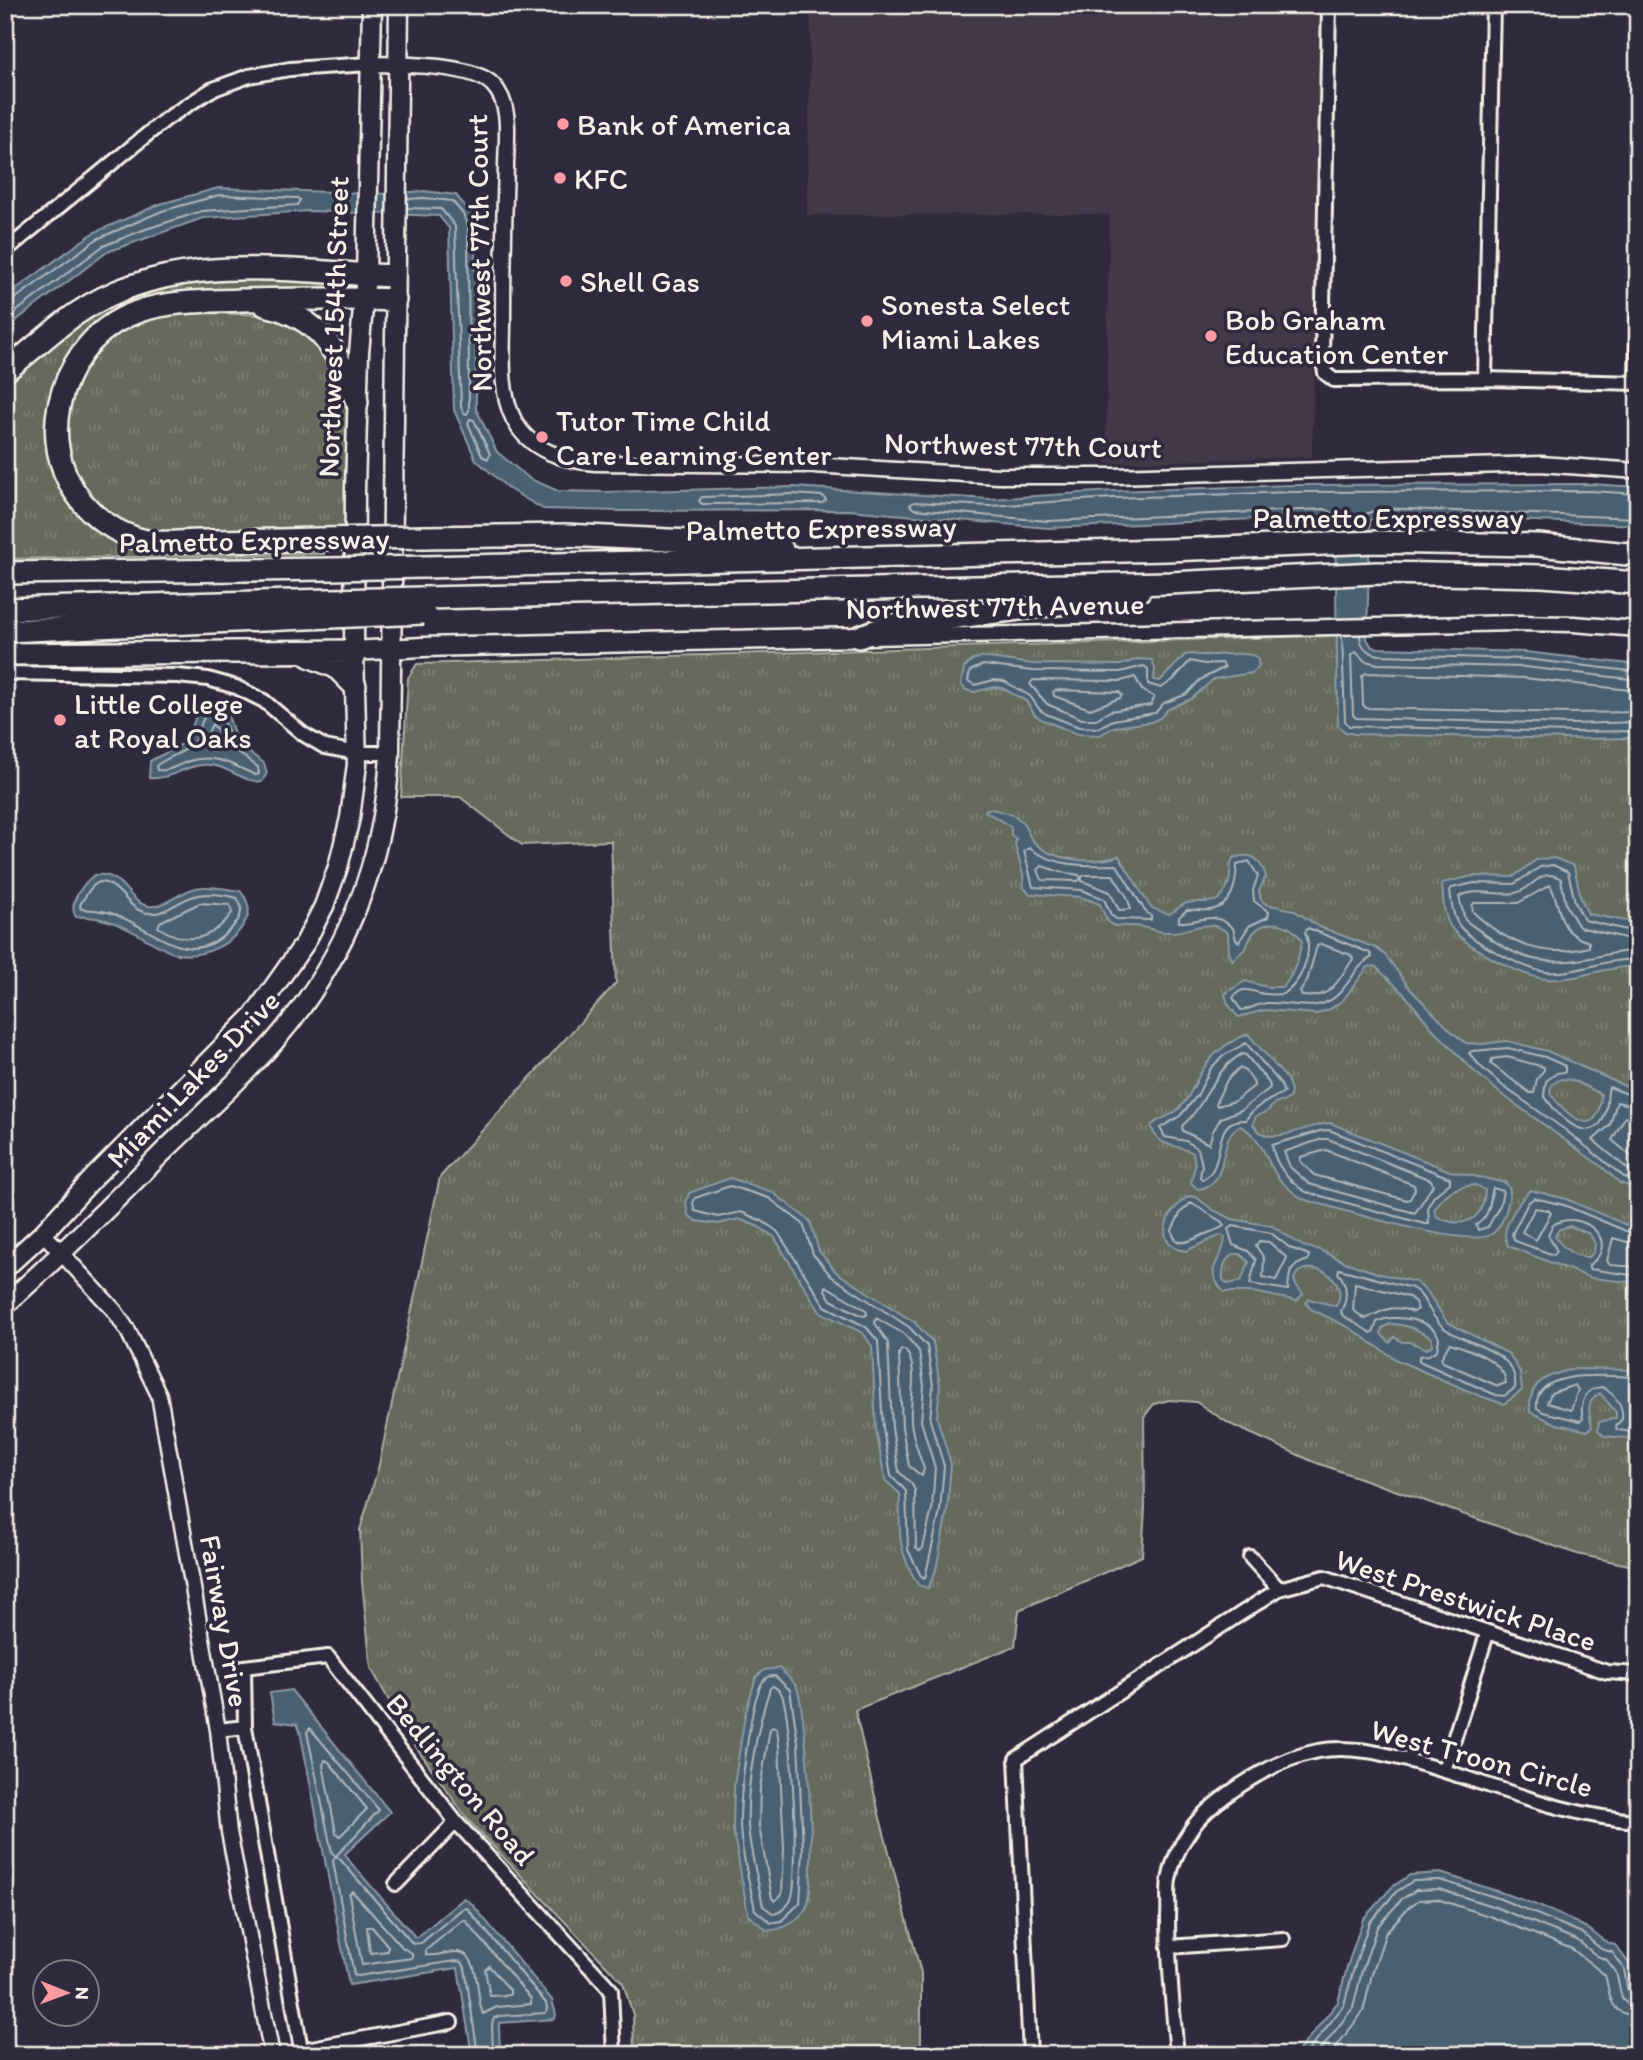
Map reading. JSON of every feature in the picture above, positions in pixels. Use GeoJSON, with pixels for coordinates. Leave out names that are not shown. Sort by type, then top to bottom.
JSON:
{"type":"FeatureCollection","features":[{"type":"Feature","properties":{"kind":"highway"},"geometry":{"type":"LineString","coordinates":[[5,371],[76,313],[116,292],[159,278],[194,271],[243,268],[394,276]]}},
{"type":"Feature","properties":{"kind":"highway"},"geometry":{"type":"LineString","coordinates":[[395,300],[281,298],[189,302],[154,307],[125,317],[100,333],[79,355],[63,387],[55,423],[59,459],[70,487],[93,515],[120,532],[148,541],[565,535],[752,544],[832,558]]}},
{"type":"Feature","properties":{"kind":"highway"},"geometry":{"type":"LineString","coordinates":[[246,300],[289,311],[313,326],[338,357],[357,402]]}},
{"type":"Feature","properties":{"kind":"highway","name":"Palmetto Expressway"},"geometry":{"type":"LineString","coordinates":[[5,573],[832,558],[1376,542],[1538,545],[1638,555]]}},
{"type":"Feature","properties":{"kind":"highway","name":"Palmetto Expressway"},"geometry":{"type":"LineString","coordinates":[[5,608],[330,609],[657,593],[1169,583],[1377,573],[1542,576],[1638,583]]}},
{"type":"Feature","properties":{"kind":"highway"},"geometry":{"type":"LineString","coordinates":[[859,637],[888,626],[1119,596],[1169,583]]}},
{"type":"Feature","properties":{"kind":"highway"},"geometry":{"type":"LineString","coordinates":[[5,631],[330,609]]}},
{"type":"Feature","properties":{"kind":"highway"},"geometry":{"type":"LineString","coordinates":[[5,654],[354,651]]}},
{"type":"Feature","properties":{"kind":"highway"},"geometry":{"type":"LineString","coordinates":[[301,652],[336,667],[355,686]]}},
{"type":"Feature","properties":{"kind":"main road","name":"Northwest 154th Street"},"geometry":{"type":"LineString","coordinates":[[354,651],[357,402],[366,275],[372,5]]}},
{"type":"Feature","properties":{"kind":"main road","name":"Northwest 154th Street"},"geometry":{"type":"LineString","coordinates":[[391,649],[399,5]]}},
{"type":"Feature","properties":{"kind":"main road","name":"Northwest 77th Avenue"},"geometry":{"type":"LineString","coordinates":[[354,651],[859,637]]}},
{"type":"Feature","properties":{"kind":"main road","name":"Miami Lakes Drive"},"geometry":{"type":"LineString","coordinates":[[5,1305],[62,1255],[272,1043],[319,982],[349,928],[371,870],[385,808],[390,753],[391,649]]}},
{"type":"Feature","properties":{"kind":"main road","name":"Miami Lakes Drive"},"geometry":{"type":"LineString","coordinates":[[5,1268],[43,1233],[102,1169],[244,1026],[299,954],[317,919],[338,867],[350,818],[357,753],[354,651]]}},
{"type":"Feature","properties":{"kind":"street"},"geometry":{"type":"LineString","coordinates":[[1329,5],[1322,356],[1325,373],[1334,380],[1485,379],[1637,383],[1638,316]]}},
{"type":"Feature","properties":{"kind":"street"},"geometry":{"type":"LineString","coordinates":[[1485,379],[1493,5]]}},
{"type":"Feature","properties":{"kind":"street","name":"Northwest 77th Court"},"geometry":{"type":"LineString","coordinates":[[5,251],[166,119],[211,90],[249,76],[289,69],[370,64],[476,73],[494,86],[505,108],[503,333],[507,398],[514,420],[526,436],[561,458],[595,463],[813,465],[999,476],[1113,476],[1540,464],[1638,471]]}},
{"type":"Feature","properties":{"kind":"street","name":"Northwest 77th Avenue"},"geometry":{"type":"LineString","coordinates":[[859,637],[1380,625],[1573,624],[1638,629]]}},
{"type":"Feature","properties":{"kind":"street"},"geometry":{"type":"LineString","coordinates":[[5,673],[208,679],[240,689],[264,701],[317,743],[329,748],[357,753],[390,753]]}},
{"type":"Feature","properties":{"kind":"street","name":"Fairway Drive"},"geometry":{"type":"LineString","coordinates":[[43,1233],[114,1310],[128,1331],[159,1395],[218,1730],[229,1832],[272,2055]]}},
{"type":"Feature","properties":{"kind":"street"},"geometry":{"type":"LineString","coordinates":[[1250,1557],[1279,1589]]}},
{"type":"Feature","properties":{"kind":"street","name":"West Prestwick Place"},"geometry":{"type":"LineString","coordinates":[[1030,2055],[1016,1759],[1279,1589],[1324,1577],[1487,1634],[1607,1672],[1638,1674]]}},
{"type":"Feature","properties":{"kind":"street"},"geometry":{"type":"LineString","coordinates":[[1444,1771],[1487,1634]]}},
{"type":"Feature","properties":{"kind":"street","name":"Bedlington Road"},"geometry":{"type":"LineString","coordinates":[[301,2052],[245,1727],[244,1667],[328,1657],[456,1822],[611,1990],[614,2055]]}},
{"type":"Feature","properties":{"kind":"street"},"geometry":{"type":"LineString","coordinates":[[218,1730],[245,1727]]}},
{"type":"Feature","properties":{"kind":"street","name":"West Troon Circle"},"geometry":{"type":"LineString","coordinates":[[1177,2055],[1168,1947],[1169,1881],[1176,1857],[1191,1829],[1203,1815],[1233,1790],[1260,1773],[1320,1750],[1363,1750],[1444,1771],[1560,1808],[1607,1819],[1638,1821]]}},
{"type":"Feature","properties":{"kind":"street"},"geometry":{"type":"LineString","coordinates":[[396,1884],[456,1822]]}},
{"type":"Feature","properties":{"kind":"street"},"geometry":{"type":"LineString","coordinates":[[1168,1947],[1283,1939]]}},
{"type":"Feature","properties":{"kind":"street"},"geometry":{"type":"LineString","coordinates":[[301,2052],[451,2022]]}},
{"type":"Feature","properties":{"kind":"shaded area","name":"Bob Graham Education Center"},"geometry":{"type":"Polygon","coordinates":[[[811,5],[1322,5],[1312,457],[1106,463],[1109,214],[807,215],[811,5]]]}},
{"type":"Feature","properties":{"kind":"green space"},"geometry":{"type":"Polygon","coordinates":[[[206,276],[342,283],[344,287],[343,290],[336,291],[234,289],[182,293],[102,324],[49,431],[111,533],[324,547],[324,554],[5,559],[5,382],[78,323],[131,294],[206,276]]]}},
{"type":"Feature","properties":{"kind":"green space"},"geometry":{"type":"Polygon","coordinates":[[[175,312],[269,315],[295,322],[341,372],[347,408],[344,530],[166,535],[133,527],[106,512],[83,489],[67,453],[65,413],[83,362],[126,325],[175,312]]]}},
{"type":"Feature","properties":{"kind":"green space"},"geometry":{"type":"Polygon","coordinates":[[[1340,635],[1344,728],[1638,729],[1638,1567],[1577,1554],[1314,1462],[1230,1424],[1196,1402],[1169,1400],[1154,1404],[1144,1417],[1145,1509],[1142,1556],[1019,1610],[1015,1646],[855,1710],[921,1973],[921,2055],[634,2055],[633,2015],[623,1983],[468,1820],[409,1737],[371,1668],[362,1582],[360,1530],[378,1469],[440,1177],[616,983],[611,841],[522,845],[460,797],[401,797],[408,678],[417,664],[1340,635]]]}},
{"type":"Feature","properties":{"kind":"water"},"geometry":{"type":"Polygon","coordinates":[[[218,188],[387,194],[424,191],[456,195],[469,211],[475,225],[476,409],[497,452],[530,479],[558,491],[793,487],[990,499],[1112,491],[1292,485],[1591,484],[1638,487],[1638,525],[1379,515],[1370,520],[1367,639],[1372,647],[1379,648],[1526,652],[1638,665],[1638,738],[1572,739],[1345,732],[1338,725],[1335,522],[1325,516],[1048,528],[848,510],[543,509],[509,489],[476,460],[454,410],[449,228],[439,216],[309,211],[203,218],[107,252],[5,329],[5,297],[93,233],[160,204],[218,188]]]}},
{"type":"Feature","properties":{"kind":"water"},"geometry":{"type":"Polygon","coordinates":[[[1185,655],[1249,655],[1257,657],[1259,666],[1252,673],[1214,679],[1191,699],[1168,709],[1160,718],[1151,722],[1114,727],[1100,735],[1077,734],[1043,720],[1035,715],[1026,701],[1002,688],[974,692],[961,685],[964,668],[972,660],[981,657],[1033,664],[1121,665],[1138,659],[1152,660],[1154,680],[1160,681],[1185,655]]]}},
{"type":"Feature","properties":{"kind":"water"},"geometry":{"type":"Polygon","coordinates":[[[205,707],[221,710],[226,714],[237,744],[264,763],[267,773],[262,782],[211,765],[149,778],[150,761],[179,746],[189,736],[198,710],[205,707]]]}},
{"type":"Feature","properties":{"kind":"water"},"geometry":{"type":"Polygon","coordinates":[[[996,810],[1016,817],[1023,823],[1034,842],[1052,854],[1075,860],[1119,856],[1151,908],[1169,914],[1187,903],[1216,901],[1229,882],[1233,858],[1254,858],[1261,864],[1266,876],[1259,891],[1261,900],[1266,904],[1293,910],[1320,927],[1376,948],[1386,956],[1411,990],[1466,1043],[1507,1041],[1547,1051],[1638,1092],[1638,1189],[1620,1183],[1475,1072],[1375,966],[1368,967],[1343,1000],[1330,1009],[1316,1014],[1265,1010],[1238,1017],[1228,1004],[1225,994],[1245,981],[1267,987],[1283,987],[1297,960],[1302,941],[1298,935],[1282,925],[1262,926],[1254,932],[1245,949],[1232,960],[1228,933],[1221,928],[1207,925],[1166,932],[1142,927],[1115,926],[1108,921],[1100,904],[1081,897],[1030,894],[1024,888],[1016,839],[1011,835],[1011,827],[985,811],[996,810]],[[1561,1079],[1551,1085],[1550,1093],[1573,1117],[1589,1122],[1595,1118],[1599,1109],[1601,1094],[1573,1080],[1561,1079]]]}},
{"type":"Feature","properties":{"kind":"water"},"geometry":{"type":"Polygon","coordinates":[[[1554,858],[1574,866],[1581,899],[1588,914],[1638,923],[1638,967],[1615,968],[1570,978],[1537,977],[1511,968],[1483,953],[1453,930],[1444,908],[1442,883],[1473,876],[1513,877],[1536,860],[1554,858]]]}},
{"type":"Feature","properties":{"kind":"water"},"geometry":{"type":"Polygon","coordinates":[[[94,875],[113,878],[141,904],[149,906],[161,904],[201,887],[240,891],[245,897],[249,913],[241,929],[217,948],[197,954],[174,953],[109,921],[76,917],[73,906],[75,900],[94,875]]]}},
{"type":"Feature","properties":{"kind":"water"},"geometry":{"type":"Polygon","coordinates":[[[1248,1034],[1287,1079],[1291,1090],[1290,1097],[1283,1102],[1276,1102],[1267,1112],[1256,1116],[1253,1124],[1260,1132],[1277,1136],[1330,1123],[1450,1171],[1506,1183],[1510,1190],[1500,1225],[1492,1234],[1479,1237],[1457,1236],[1400,1226],[1302,1199],[1279,1179],[1258,1141],[1240,1126],[1232,1132],[1228,1140],[1216,1179],[1209,1186],[1198,1189],[1191,1183],[1195,1165],[1193,1153],[1158,1139],[1151,1126],[1179,1109],[1208,1062],[1219,1050],[1248,1034]],[[1476,1185],[1452,1191],[1434,1210],[1437,1217],[1455,1222],[1470,1220],[1481,1209],[1485,1190],[1476,1185]]]}},
{"type":"Feature","properties":{"kind":"water"},"geometry":{"type":"Polygon","coordinates":[[[730,1178],[772,1192],[810,1221],[819,1251],[836,1272],[914,1322],[933,1342],[940,1386],[937,1418],[951,1464],[947,1512],[936,1570],[928,1588],[918,1585],[906,1561],[900,1531],[900,1494],[885,1480],[876,1430],[872,1346],[863,1333],[820,1312],[774,1237],[739,1219],[718,1224],[696,1221],[688,1215],[686,1203],[689,1193],[730,1178]]]}},
{"type":"Feature","properties":{"kind":"water"},"geometry":{"type":"Polygon","coordinates":[[[1530,1190],[1566,1199],[1638,1230],[1638,1283],[1591,1278],[1508,1246],[1505,1235],[1508,1224],[1530,1190]],[[1570,1226],[1559,1229],[1555,1236],[1569,1251],[1578,1256],[1589,1257],[1594,1252],[1595,1244],[1590,1234],[1570,1226]]]}},
{"type":"Feature","properties":{"kind":"water"},"geometry":{"type":"Polygon","coordinates":[[[1190,1196],[1196,1197],[1213,1210],[1232,1219],[1272,1226],[1303,1246],[1377,1273],[1416,1282],[1428,1293],[1447,1322],[1509,1354],[1520,1372],[1522,1390],[1504,1404],[1480,1396],[1397,1360],[1348,1327],[1311,1309],[1306,1303],[1309,1299],[1336,1306],[1339,1297],[1336,1282],[1323,1271],[1307,1269],[1298,1272],[1294,1279],[1303,1294],[1297,1301],[1253,1292],[1224,1292],[1217,1283],[1214,1270],[1225,1237],[1221,1235],[1186,1251],[1175,1248],[1168,1242],[1165,1234],[1169,1217],[1182,1201],[1190,1196]],[[1233,1254],[1223,1268],[1223,1280],[1228,1284],[1241,1281],[1249,1262],[1240,1254],[1233,1254]],[[1390,1324],[1382,1328],[1381,1334],[1390,1343],[1394,1337],[1427,1349],[1432,1345],[1432,1338],[1422,1332],[1407,1326],[1390,1324]]]}},
{"type":"Feature","properties":{"kind":"water"},"geometry":{"type":"Polygon","coordinates":[[[1574,1369],[1638,1370],[1638,1439],[1604,1436],[1598,1430],[1599,1422],[1616,1418],[1616,1412],[1600,1393],[1590,1404],[1592,1427],[1587,1431],[1557,1424],[1530,1412],[1532,1393],[1541,1381],[1574,1369]]]}},
{"type":"Feature","properties":{"kind":"water"},"geometry":{"type":"Polygon","coordinates":[[[779,1668],[796,1685],[801,1704],[810,1798],[810,1891],[807,1906],[800,1916],[790,1924],[768,1931],[748,1915],[733,1829],[734,1786],[745,1715],[756,1677],[764,1670],[779,1668]]]}},
{"type":"Feature","properties":{"kind":"water"},"geometry":{"type":"Polygon","coordinates":[[[291,1690],[390,1812],[345,1854],[351,1863],[416,1938],[464,1898],[472,1904],[552,2000],[555,2019],[499,2023],[500,2055],[472,2055],[458,1968],[349,1985],[300,1731],[297,1724],[275,1721],[270,1693],[291,1690]]]}},
{"type":"Feature","properties":{"kind":"water"},"geometry":{"type":"Polygon","coordinates":[[[1440,1873],[1549,1910],[1615,1945],[1631,1966],[1634,1990],[1638,1991],[1638,2055],[1295,2055],[1338,2002],[1363,1919],[1392,1887],[1410,1875],[1440,1873]]]}},
{"type":"Feature","properties":{"kind":"place","name":"Bank of America"},"geometry":{"type":"Point","coordinates":[563,124]}},
{"type":"Feature","properties":{"kind":"place","name":"KFC"},"geometry":{"type":"Point","coordinates":[560,178]}},
{"type":"Feature","properties":{"kind":"place","name":"Shell Gas"},"geometry":{"type":"Point","coordinates":[566,281]}},
{"type":"Feature","properties":{"kind":"place","name":"Sonesta Select Miami Lakes"},"geometry":{"type":"Point","coordinates":[867,321]}},
{"type":"Feature","properties":{"kind":"place","name":"Bob Graham Education Center"},"geometry":{"type":"Point","coordinates":[1211,336]}},
{"type":"Feature","properties":{"kind":"place","name":"Tutor Time Child Care Learning Center"},"geometry":{"type":"Point","coordinates":[542,437]}},
{"type":"Feature","properties":{"kind":"place","name":"Little College at Royal Oaks"},"geometry":{"type":"Point","coordinates":[60,720]}}]}
